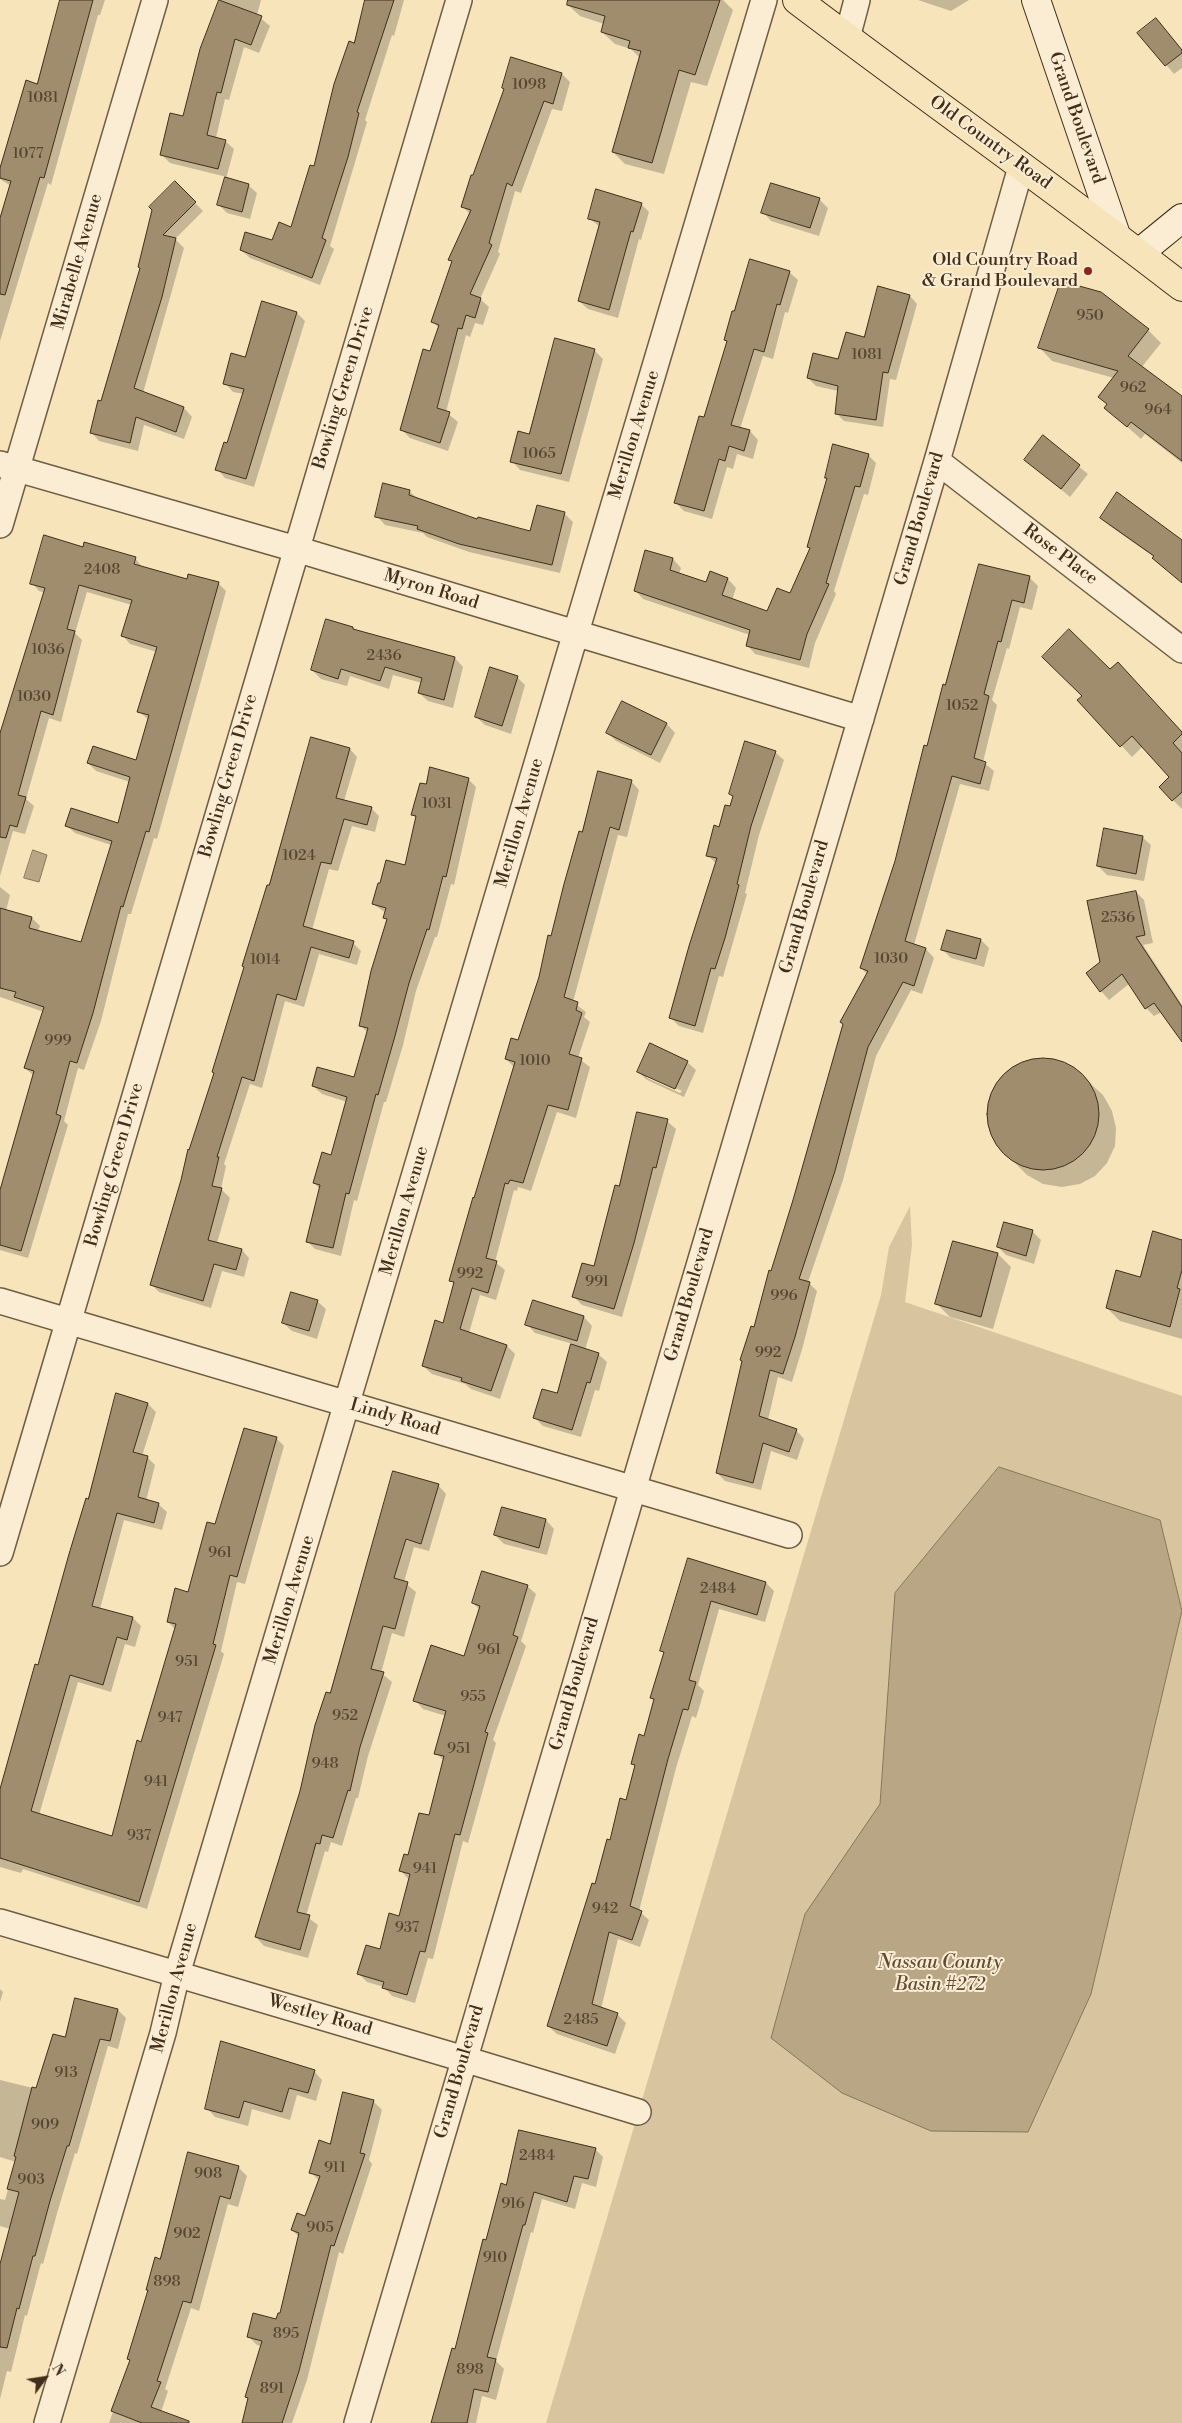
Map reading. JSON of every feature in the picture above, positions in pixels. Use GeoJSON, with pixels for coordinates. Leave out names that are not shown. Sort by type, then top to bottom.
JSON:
{"type":"FeatureCollection","features":[{"type":"Feature","properties":{"kind":"main road","name":"Old Country Road"},"geometry":{"type":"LineString","coordinates":[[797,0],[1116,235],[1182,287]]}},
{"type":"Feature","properties":{"kind":"street","name":"Mirabelle Avenue"},"geometry":{"type":"LineString","coordinates":[[0,525],[8,466],[155,0]]}},
{"type":"Feature","properties":{"kind":"street","name":"Bowling Green Drive"},"geometry":{"type":"LineString","coordinates":[[0,1553],[459,0]]}},
{"type":"Feature","properties":{"kind":"street","name":"Merillon Avenue"},"geometry":{"type":"LineString","coordinates":[[47,2423],[160,2043],[177,1974],[764,0]]}},
{"type":"Feature","properties":{"kind":"street"},"geometry":{"type":"LineString","coordinates":[[847,38],[858,0]]}},
{"type":"Feature","properties":{"kind":"street","name":"Grand Boulevard"},"geometry":{"type":"LineString","coordinates":[[1036,0],[1116,235]]}},
{"type":"Feature","properties":{"kind":"street","name":"Grand Boulevard"},"geometry":{"type":"LineString","coordinates":[[357,2423],[937,462],[1022,167]]}},
{"type":"Feature","properties":{"kind":"street"},"geometry":{"type":"LineString","coordinates":[[1139,253],[1182,218]]}},
{"type":"Feature","properties":{"kind":"street","name":"Rose Place"},"geometry":{"type":"LineString","coordinates":[[937,462],[1182,650]]}},
{"type":"Feature","properties":{"kind":"street","name":"Myron Road"},"geometry":{"type":"LineString","coordinates":[[8,466],[296,549],[861,719]]}},
{"type":"Feature","properties":{"kind":"street","name":"Lindy Road"},"geometry":{"type":"LineString","coordinates":[[0,1301],[789,1535]]}},
{"type":"Feature","properties":{"kind":"street","name":"Westley Road"},"geometry":{"type":"LineString","coordinates":[[0,1922],[638,2112]]}},
{"type":"Feature","properties":{"kind":"shaded area","name":"Nassau County Basin #272"},"geometry":{"type":"Polygon","coordinates":[[[910,1206],[912,1245],[905,1302],[1182,1396],[1182,2423],[546,2423],[881,1295],[889,1247],[910,1206]]]}},
{"type":"Feature","properties":{"kind":"water"},"geometry":{"type":"Polygon","coordinates":[[[33,850],[47,855],[39,882],[24,878],[33,850]]]}},
{"type":"Feature","properties":{"kind":"water","name":"Nassau County Basin #272"},"geometry":{"type":"Polygon","coordinates":[[[999,1467],[1160,1520],[1182,1611],[1091,1994],[1028,2132],[931,2131],[842,2093],[771,2038],[805,1914],[880,1804],[895,1593],[999,1467]]]}},
{"type":"Feature","properties":{"kind":"building"},"geometry":{"type":"Polygon","coordinates":[[[60,0],[93,0],[44,178],[40,177],[5,295],[0,294],[0,218],[11,181],[0,178],[0,168],[26,80],[37,84],[60,0]]]}},
{"type":"Feature","properties":{"kind":"building"},"geometry":{"type":"Polygon","coordinates":[[[219,0],[262,16],[251,45],[235,39],[221,93],[217,92],[207,135],[226,140],[218,169],[160,155],[170,113],[183,116],[200,49],[219,0]]]}},
{"type":"Feature","properties":{"kind":"building"},"geometry":{"type":"Polygon","coordinates":[[[365,0],[394,0],[357,112],[359,113],[348,157],[322,238],[326,240],[312,278],[240,250],[245,232],[272,240],[279,222],[291,227],[310,165],[314,166],[334,84],[349,41],[354,43],[365,0]]]}},
{"type":"Feature","properties":{"kind":"building"},"geometry":{"type":"Polygon","coordinates":[[[568,0],[720,0],[695,75],[679,70],[652,163],[612,152],[641,51],[628,48],[630,41],[601,32],[605,16],[567,5],[568,0]]]}},
{"type":"Feature","properties":{"kind":"building"},"geometry":{"type":"Polygon","coordinates":[[[1156,18],[1182,50],[1182,53],[1165,66],[1137,33],[1156,18]]]}},
{"type":"Feature","properties":{"kind":"building"},"geometry":{"type":"Polygon","coordinates":[[[511,57],[562,73],[553,104],[544,101],[512,186],[507,183],[489,243],[492,245],[470,294],[481,298],[475,318],[466,315],[462,329],[458,328],[437,408],[450,412],[440,443],[400,430],[423,349],[430,351],[439,325],[431,322],[452,261],[448,260],[471,210],[461,207],[471,175],[473,175],[504,89],[502,88],[511,57]]]}},
{"type":"Feature","properties":{"kind":"building"},"geometry":{"type":"Polygon","coordinates":[[[225,177],[249,184],[242,212],[217,205],[225,177]]]}},
{"type":"Feature","properties":{"kind":"building"},"geometry":{"type":"Polygon","coordinates":[[[175,181],[196,202],[163,235],[176,238],[162,297],[134,388],[184,407],[176,432],[136,417],[130,443],[90,433],[98,400],[101,401],[140,268],[138,267],[152,210],[149,207],[175,181]]]}},
{"type":"Feature","properties":{"kind":"building"},"geometry":{"type":"Polygon","coordinates":[[[771,183],[820,198],[810,228],[761,213],[771,183]]]}},
{"type":"Feature","properties":{"kind":"building"},"geometry":{"type":"Polygon","coordinates":[[[596,189],[642,203],[633,232],[631,231],[609,310],[578,301],[600,222],[588,219],[596,189]]]}},
{"type":"Feature","properties":{"kind":"building"},"geometry":{"type":"Polygon","coordinates":[[[750,259],[790,271],[780,305],[777,304],[764,352],[754,349],[731,425],[750,430],[744,451],[729,446],[725,461],[719,459],[704,511],[674,503],[699,416],[704,417],[727,341],[724,340],[732,311],[734,311],[750,259]]]}},
{"type":"Feature","properties":{"kind":"building"},"geometry":{"type":"Polygon","coordinates":[[[1061,281],[1101,292],[1149,329],[1128,356],[1182,396],[1182,461],[1131,422],[1127,427],[1104,408],[1107,404],[1098,397],[1118,371],[1038,348],[1061,281]]]}},
{"type":"Feature","properties":{"kind":"building"},"geometry":{"type":"Polygon","coordinates":[[[878,286],[910,295],[888,373],[883,372],[876,420],[835,414],[838,386],[807,378],[813,353],[838,359],[846,332],[864,337],[878,286]]]}},
{"type":"Feature","properties":{"kind":"building"},"geometry":{"type":"Polygon","coordinates":[[[262,301],[297,312],[246,479],[215,470],[224,442],[227,443],[244,389],[223,384],[231,353],[245,357],[262,301]]]}},
{"type":"Feature","properties":{"kind":"building"},"geometry":{"type":"Polygon","coordinates":[[[555,338],[595,349],[561,474],[510,462],[518,431],[529,434],[555,338]]]}},
{"type":"Feature","properties":{"kind":"building"},"geometry":{"type":"Polygon","coordinates":[[[1043,435],[1080,465],[1061,489],[1024,460],[1043,435]]]}},
{"type":"Feature","properties":{"kind":"building"},"geometry":{"type":"Polygon","coordinates":[[[833,444],[869,454],[860,487],[855,486],[826,583],[829,584],[807,634],[800,660],[746,646],[750,630],[634,591],[645,550],[673,558],[670,570],[706,582],[710,571],[728,578],[722,595],[767,611],[777,588],[790,593],[810,548],[807,547],[827,478],[825,478],[833,444]]]}},
{"type":"Feature","properties":{"kind":"building"},"geometry":{"type":"Polygon","coordinates":[[[383,483],[410,490],[409,495],[477,519],[478,517],[530,531],[537,505],[565,512],[552,565],[459,544],[417,529],[418,526],[375,517],[383,483]]]}},
{"type":"Feature","properties":{"kind":"building"},"geometry":{"type":"Polygon","coordinates":[[[1117,492],[1182,540],[1182,583],[1152,558],[1154,556],[1100,518],[1117,492]]]}},
{"type":"Feature","properties":{"kind":"building"},"geometry":{"type":"Polygon","coordinates":[[[44,535],[83,547],[84,542],[136,557],[134,564],[187,579],[188,574],[219,582],[149,832],[146,831],[123,907],[121,906],[93,1013],[77,1063],[70,1061],[56,1114],[61,1116],[21,1251],[0,1245],[0,1190],[34,1071],[24,1068],[44,1007],[14,997],[16,992],[0,988],[0,908],[32,917],[29,928],[81,942],[112,841],[65,826],[71,808],[118,823],[130,777],[87,763],[93,746],[136,760],[149,715],[137,712],[157,647],[121,636],[132,600],[79,585],[67,629],[75,631],[53,715],[41,711],[18,795],[26,797],[17,827],[10,825],[6,838],[0,837],[0,733],[45,588],[30,584],[44,535]]]}},
{"type":"Feature","properties":{"kind":"building"},"geometry":{"type":"Polygon","coordinates":[[[979,564],[1030,576],[1024,603],[1012,600],[1001,642],[998,641],[984,694],[989,696],[974,758],[986,762],[980,784],[952,776],[905,941],[926,948],[914,986],[903,982],[868,1047],[835,1171],[799,1279],[810,1282],[795,1337],[783,1374],[770,1370],[759,1416],[797,1429],[789,1452],[763,1443],[753,1483],[716,1473],[742,1361],[740,1360],[751,1326],[754,1327],[769,1270],[771,1271],[793,1200],[843,1024],[840,1022],[868,971],[860,968],[895,861],[924,745],[927,746],[943,684],[945,685],[979,564]]]}},
{"type":"Feature","properties":{"kind":"building"},"geometry":{"type":"Polygon","coordinates":[[[326,619],[353,627],[353,629],[455,657],[444,700],[418,693],[422,678],[385,667],[380,681],[341,669],[338,679],[311,670],[326,619]]]}},
{"type":"Feature","properties":{"kind":"building"},"geometry":{"type":"Polygon","coordinates":[[[1069,629],[1110,669],[1118,662],[1182,732],[1173,743],[1182,753],[1182,792],[1172,801],[1159,787],[1169,777],[1132,736],[1120,747],[1077,700],[1082,696],[1042,657],[1069,629]]]}},
{"type":"Feature","properties":{"kind":"building"},"geometry":{"type":"Polygon","coordinates":[[[490,667],[518,676],[502,726],[475,717],[490,667]]]}},
{"type":"Feature","properties":{"kind":"building"},"geometry":{"type":"Polygon","coordinates":[[[622,701],[667,723],[651,755],[606,733],[622,701]]]}},
{"type":"Feature","properties":{"kind":"building"},"geometry":{"type":"Polygon","coordinates":[[[311,737],[350,748],[336,798],[372,807],[367,825],[344,819],[331,864],[321,862],[303,926],[354,941],[349,958],[311,947],[296,1000],[277,994],[254,1081],[242,1077],[217,1157],[219,1157],[212,1186],[222,1188],[208,1240],[242,1249],[236,1270],[214,1264],[203,1301],[150,1285],[181,1180],[188,1149],[214,1073],[212,1072],[244,967],[242,966],[267,885],[269,885],[311,737]]]}},
{"type":"Feature","properties":{"kind":"building"},"geometry":{"type":"Polygon","coordinates":[[[745,741],[776,751],[751,826],[737,884],[739,885],[725,938],[715,969],[711,968],[695,1026],[669,1018],[689,946],[717,858],[706,856],[714,825],[719,827],[725,805],[730,806],[733,796],[729,794],[745,741]]]}},
{"type":"Feature","properties":{"kind":"building"},"geometry":{"type":"Polygon","coordinates":[[[430,767],[469,778],[446,877],[443,876],[429,930],[427,929],[409,983],[349,1194],[346,1193],[333,1248],[306,1242],[320,1185],[313,1183],[322,1152],[331,1155],[347,1097],[312,1086],[317,1067],[354,1077],[368,1028],[359,1026],[371,971],[387,919],[383,918],[386,908],[372,904],[386,860],[405,865],[416,816],[411,815],[420,783],[426,784],[430,767]]]}},
{"type":"Feature","properties":{"kind":"building"},"geometry":{"type":"Polygon","coordinates":[[[598,771],[632,780],[619,830],[610,827],[564,997],[578,1002],[576,1010],[582,1013],[569,1054],[582,1058],[568,1110],[548,1105],[523,1183],[510,1180],[508,1184],[505,1183],[486,1258],[497,1261],[488,1293],[472,1288],[460,1329],[507,1345],[491,1391],[461,1381],[462,1378],[422,1366],[435,1320],[443,1323],[454,1282],[449,1281],[515,1062],[505,1059],[511,1038],[518,1040],[539,977],[548,935],[551,936],[579,831],[582,832],[598,771]]]}},
{"type":"Feature","properties":{"kind":"building"},"geometry":{"type":"Polygon","coordinates":[[[1104,828],[1143,836],[1136,874],[1097,866],[1104,828]]]}},
{"type":"Feature","properties":{"kind":"building"},"geometry":{"type":"Polygon","coordinates":[[[1136,891],[1145,935],[1136,937],[1182,1007],[1182,1042],[1154,1003],[1145,1009],[1122,974],[1100,992],[1086,973],[1100,962],[1087,901],[1136,891]]]}},
{"type":"Feature","properties":{"kind":"building"},"geometry":{"type":"Polygon","coordinates":[[[947,930],[981,939],[976,959],[941,950],[947,930]]]}},
{"type":"Feature","properties":{"kind":"building"},"geometry":{"type":"Polygon","coordinates":[[[650,1043],[688,1061],[675,1089],[637,1072],[650,1043]]]}},
{"type":"Feature","properties":{"kind":"building"},"geometry":{"type":"Polygon","coordinates":[[[1043,1058],[1065,1062],[1083,1074],[1095,1092],[1099,1114],[1095,1136],[1083,1154],[1065,1166],[1043,1170],[1021,1166],[1003,1154],[991,1136],[987,1114],[991,1092],[1003,1074],[1021,1062],[1043,1058]]]}},
{"type":"Feature","properties":{"kind":"building"},"geometry":{"type":"Polygon","coordinates":[[[637,1112],[668,1119],[656,1168],[653,1167],[634,1243],[614,1309],[572,1297],[582,1263],[594,1266],[615,1185],[619,1186],[637,1112]]]}},
{"type":"Feature","properties":{"kind":"building"},"geometry":{"type":"Polygon","coordinates":[[[1004,1222],[1033,1230],[1026,1256],[997,1247],[1004,1222]]]}},
{"type":"Feature","properties":{"kind":"building"},"geometry":{"type":"Polygon","coordinates":[[[1153,1231],[1182,1240],[1182,1270],[1177,1288],[1180,1289],[1170,1327],[1106,1308],[1116,1270],[1140,1277],[1153,1231]]]}},
{"type":"Feature","properties":{"kind":"building"},"geometry":{"type":"Polygon","coordinates":[[[953,1241],[998,1253],[981,1317],[935,1304],[953,1241]]]}},
{"type":"Feature","properties":{"kind":"building"},"geometry":{"type":"Polygon","coordinates":[[[291,1292],[318,1300],[309,1331],[282,1323],[291,1292]]]}},
{"type":"Feature","properties":{"kind":"building"},"geometry":{"type":"Polygon","coordinates":[[[533,1300],[584,1316],[577,1341],[525,1325],[533,1300]]]}},
{"type":"Feature","properties":{"kind":"building"},"geometry":{"type":"Polygon","coordinates":[[[571,1344],[599,1353],[590,1383],[587,1382],[572,1430],[533,1418],[542,1389],[557,1393],[571,1344]]]}},
{"type":"Feature","properties":{"kind":"building"},"geometry":{"type":"Polygon","coordinates":[[[116,1393],[148,1403],[133,1452],[148,1456],[138,1497],[159,1503],[154,1523],[117,1513],[92,1606],[133,1617],[127,1640],[117,1637],[103,1685],[70,1675],[31,1811],[112,1836],[137,1740],[141,1742],[176,1624],[167,1622],[175,1588],[188,1592],[207,1522],[215,1524],[244,1428],[277,1437],[237,1577],[230,1575],[213,1644],[216,1645],[139,1902],[0,1858],[0,1789],[35,1664],[38,1665],[69,1554],[86,1498],[88,1499],[116,1393]]]}},
{"type":"Feature","properties":{"kind":"building"},"geometry":{"type":"Polygon","coordinates":[[[393,1471],[439,1484],[421,1544],[406,1539],[394,1578],[408,1582],[395,1629],[383,1626],[371,1669],[384,1672],[360,1747],[350,1791],[348,1790],[333,1838],[322,1835],[320,1844],[316,1843],[297,1912],[310,1915],[300,1950],[255,1937],[300,1791],[315,1725],[326,1692],[330,1693],[393,1471]]]}},
{"type":"Feature","properties":{"kind":"building"},"geometry":{"type":"Polygon","coordinates":[[[502,1507],[546,1519],[539,1548],[494,1535],[502,1507]]]}},
{"type":"Feature","properties":{"kind":"building"},"geometry":{"type":"Polygon","coordinates":[[[688,1558],[766,1582],[757,1615],[711,1601],[689,1680],[696,1682],[688,1710],[683,1709],[668,1759],[630,1906],[642,1911],[632,1940],[609,1932],[592,2004],[618,2013],[607,2046],[547,2026],[592,1883],[595,1884],[607,1839],[610,1840],[620,1798],[626,1800],[635,1765],[631,1764],[639,1734],[644,1736],[654,1699],[650,1698],[664,1652],[660,1651],[688,1558]]]}},
{"type":"Feature","properties":{"kind":"building"},"geometry":{"type":"Polygon","coordinates":[[[482,1571],[528,1585],[513,1635],[518,1637],[485,1732],[488,1733],[460,1835],[455,1834],[425,1952],[420,1951],[407,1995],[382,1988],[384,1982],[357,1974],[366,1945],[380,1949],[389,1913],[399,1916],[410,1874],[399,1871],[404,1854],[408,1855],[419,1813],[429,1815],[444,1756],[434,1754],[446,1711],[413,1701],[431,1645],[464,1656],[480,1606],[472,1603],[482,1571]]]}},
{"type":"Feature","properties":{"kind":"building"},"geometry":{"type":"Polygon","coordinates":[[[75,1998],[118,2009],[110,2041],[100,2039],[69,2146],[67,2146],[50,2201],[35,2256],[33,2256],[19,2309],[17,2308],[7,2348],[0,2347],[0,2264],[19,2192],[7,2189],[16,2157],[14,2156],[32,2087],[36,2088],[53,2034],[65,2037],[75,1998]]]}},
{"type":"Feature","properties":{"kind":"building"},"geometry":{"type":"Polygon","coordinates":[[[221,2041],[315,2070],[308,2093],[289,2088],[282,2112],[244,2101],[239,2118],[205,2109],[221,2041]]]}},
{"type":"Feature","properties":{"kind":"building"},"geometry":{"type":"Polygon","coordinates":[[[343,2092],[374,2100],[360,2153],[365,2154],[334,2246],[331,2245],[299,2371],[282,2423],[242,2423],[248,2398],[245,2397],[262,2341],[247,2337],[253,2313],[276,2319],[278,2313],[280,2313],[299,2233],[291,2230],[297,2213],[305,2216],[320,2176],[309,2173],[319,2140],[330,2144],[343,2092]]]}},
{"type":"Feature","properties":{"kind":"building"},"geometry":{"type":"Polygon","coordinates":[[[519,2130],[596,2148],[588,2179],[574,2176],[567,2202],[534,2192],[525,2225],[523,2225],[487,2357],[496,2359],[488,2392],[474,2389],[467,2423],[431,2423],[452,2348],[455,2349],[483,2239],[486,2240],[501,2183],[506,2185],[519,2130]]]}},
{"type":"Feature","properties":{"kind":"building"},"geometry":{"type":"Polygon","coordinates":[[[188,2152],[239,2166],[230,2199],[220,2196],[191,2303],[183,2301],[157,2381],[161,2382],[151,2407],[189,2421],[189,2423],[142,2423],[111,2411],[130,2360],[127,2359],[148,2290],[146,2290],[155,2257],[160,2259],[188,2152]]]}},
{"type":"Feature","properties":{"kind":"place","name":"Old Country Road & Grand Boulevard"},"geometry":{"type":"Point","coordinates":[1088,271]}}]}
